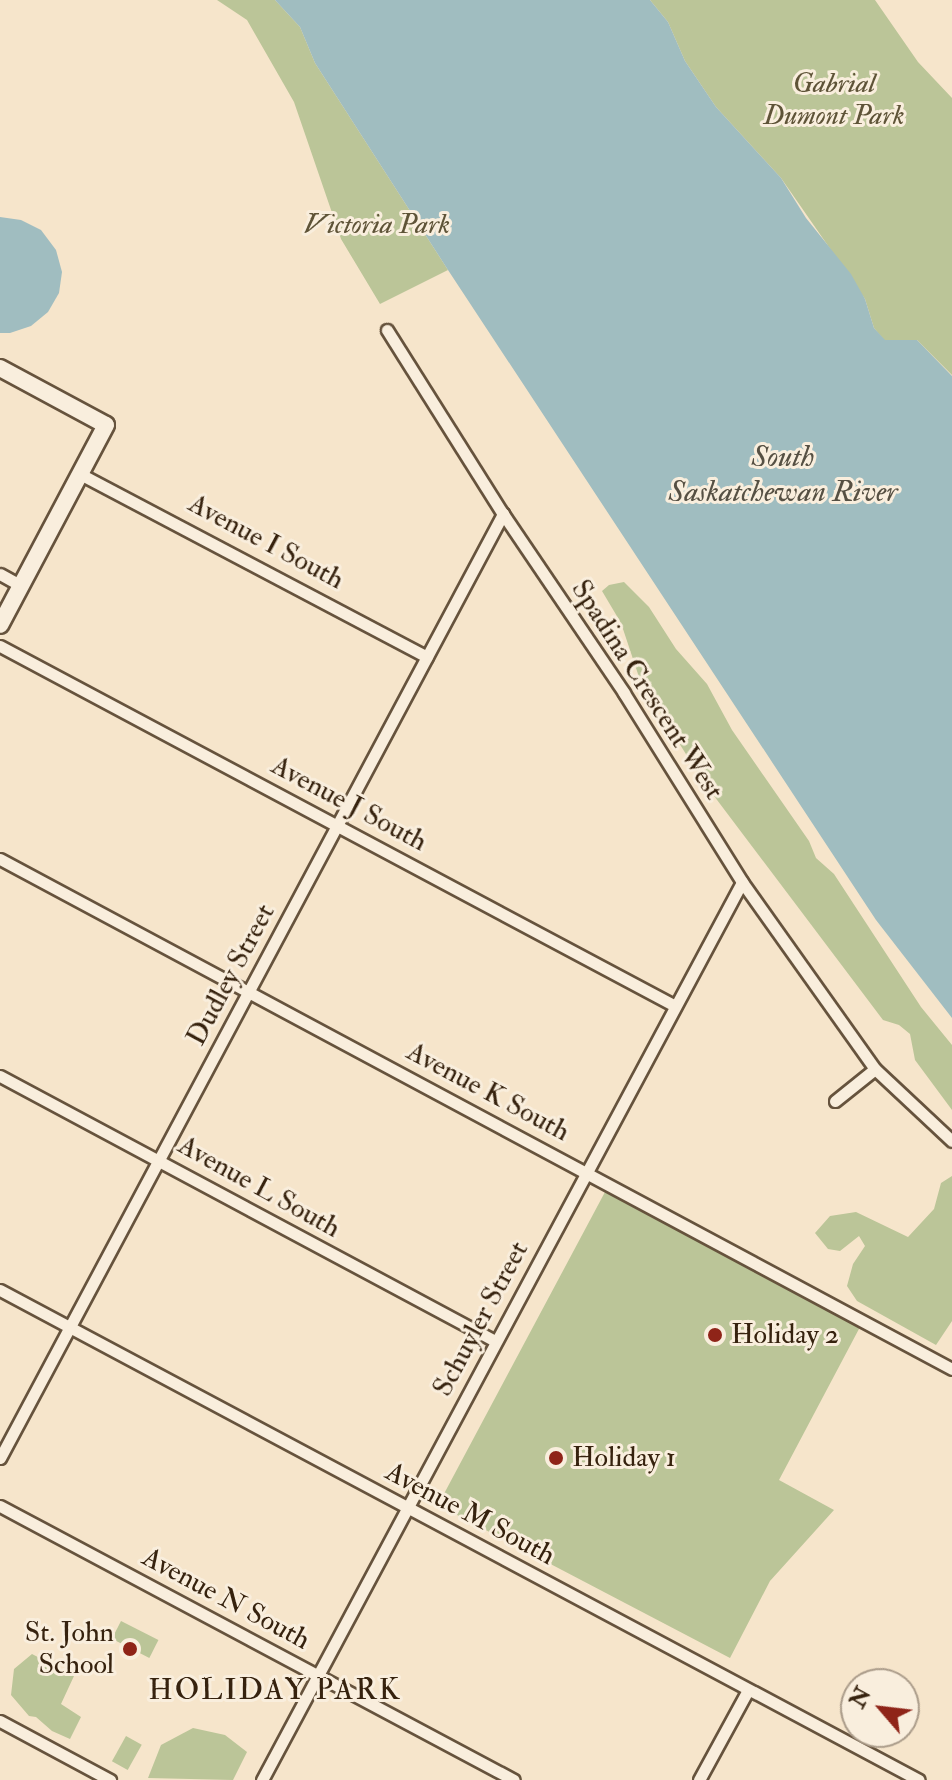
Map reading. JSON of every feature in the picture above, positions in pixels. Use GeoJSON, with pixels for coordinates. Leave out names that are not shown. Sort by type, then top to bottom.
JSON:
{"type":"FeatureCollection","features":[{"type":"Feature","properties":{"kind":"street","name":"Spadina Crescent West"},"geometry":{"type":"LineString","coordinates":[[387,330],[503,514],[624,693],[742,882],[875,1069],[952,1141]]}},
{"type":"Feature","properties":{"kind":"street"},"geometry":{"type":"LineString","coordinates":[[0,368],[106,425],[0,625]]}},
{"type":"Feature","properties":{"kind":"street","name":"Avenue I South"},"geometry":{"type":"LineString","coordinates":[[80,474],[427,657]]}},
{"type":"Feature","properties":{"kind":"street","name":"Dudley Street"},"geometry":{"type":"LineString","coordinates":[[0,1458],[503,514]]}},
{"type":"Feature","properties":{"kind":"street"},"geometry":{"type":"LineString","coordinates":[[0,574],[20,585]]}},
{"type":"Feature","properties":{"kind":"street","name":"Avenue J South"},"geometry":{"type":"LineString","coordinates":[[0,646],[675,1006]]}},
{"type":"Feature","properties":{"kind":"street","name":"Avenue K South"},"geometry":{"type":"LineString","coordinates":[[0,859],[952,1369]]}},
{"type":"Feature","properties":{"kind":"street","name":"Schuyler Street"},"geometry":{"type":"LineString","coordinates":[[262,1780],[742,882]]}},
{"type":"Feature","properties":{"kind":"street"},"geometry":{"type":"LineString","coordinates":[[835,1101],[875,1069]]}},
{"type":"Feature","properties":{"kind":"street","name":"Avenue L South"},"geometry":{"type":"LineString","coordinates":[[0,1076],[495,1341]]}},
{"type":"Feature","properties":{"kind":"street","name":"Avenue M South"},"geometry":{"type":"LineString","coordinates":[[0,1290],[919,1780]]}},
{"type":"Feature","properties":{"kind":"street","name":"Avenue N South"},"geometry":{"type":"LineString","coordinates":[[0,1506],[514,1780]]}},
{"type":"Feature","properties":{"kind":"street"},"geometry":{"type":"LineString","coordinates":[[699,1780],[748,1690]]}},
{"type":"Feature","properties":{"kind":"street"},"geometry":{"type":"LineString","coordinates":[[0,1721],[110,1780]]}},
{"type":"Feature","properties":{"kind":"green space","name":"Victoria Park"},"geometry":{"type":"Polygon","coordinates":[[[217,0],[275,0],[300,27],[315,63],[448,270],[380,304],[341,239],[294,102],[247,20],[217,0]]]}},
{"type":"Feature","properties":{"kind":"green space","name":"Gabrial Dumont Park"},"geometry":{"type":"Polygon","coordinates":[[[650,0],[875,0],[918,62],[952,98],[952,375],[917,340],[884,340],[874,328],[865,299],[781,178],[716,107],[685,61],[668,22],[650,0]]]}},
{"type":"Feature","properties":{"kind":"green space"},"geometry":{"type":"Polygon","coordinates":[[[624,582],[649,607],[676,649],[707,684],[732,730],[809,841],[816,858],[834,874],[921,1007],[952,1045],[952,1110],[915,1060],[910,1034],[899,1025],[883,1020],[702,780],[640,680],[621,623],[602,591],[609,585],[624,582]]]}},
{"type":"Feature","properties":{"kind":"green space"},"geometry":{"type":"Polygon","coordinates":[[[952,1176],[952,1321],[936,1345],[857,1301],[847,1286],[853,1264],[865,1246],[859,1236],[840,1251],[828,1249],[815,1233],[830,1216],[856,1212],[908,1237],[934,1209],[941,1183],[952,1176]]]}},
{"type":"Feature","properties":{"kind":"green space"},"geometry":{"type":"Polygon","coordinates":[[[605,1192],[860,1327],[779,1480],[834,1510],[770,1581],[730,1658],[438,1505],[605,1192]]]}},
{"type":"Feature","properties":{"kind":"green space"},"geometry":{"type":"Polygon","coordinates":[[[121,1621],[158,1640],[149,1658],[112,1639],[121,1621]]]}},
{"type":"Feature","properties":{"kind":"green space"},"geometry":{"type":"Polygon","coordinates":[[[32,1654],[74,1676],[61,1704],[81,1717],[70,1739],[52,1731],[36,1717],[29,1716],[11,1695],[14,1669],[32,1654]]]}},
{"type":"Feature","properties":{"kind":"green space"},"geometry":{"type":"Polygon","coordinates":[[[193,1728],[225,1735],[247,1752],[233,1780],[148,1778],[161,1745],[193,1728]]]}},
{"type":"Feature","properties":{"kind":"green space"},"geometry":{"type":"Polygon","coordinates":[[[126,1736],[142,1745],[128,1770],[112,1761],[126,1736]]]}},
{"type":"Feature","properties":{"kind":"water","name":"South Saskatchewan River"},"geometry":{"type":"Polygon","coordinates":[[[275,0],[650,0],[668,22],[685,61],[716,107],[781,178],[806,218],[851,274],[865,299],[874,328],[885,340],[917,340],[952,376],[952,1018],[876,920],[448,270],[315,63],[300,27],[275,0]]]}},
{"type":"Feature","properties":{"kind":"water"},"geometry":{"type":"Polygon","coordinates":[[[0,217],[21,220],[41,230],[56,250],[62,272],[59,293],[48,312],[31,326],[10,333],[0,333],[0,217]]]}},
{"type":"Feature","properties":{"kind":"place","name":"Holiday 2"},"geometry":{"type":"Point","coordinates":[715,1335]}},
{"type":"Feature","properties":{"kind":"place","name":"Holiday 1"},"geometry":{"type":"Point","coordinates":[556,1458]}},
{"type":"Feature","properties":{"kind":"place","name":"St. John School"},"geometry":{"type":"Point","coordinates":[130,1649]}},
{"type":"Feature","properties":{"kind":"district","name":"HOLIDAY PARK"},"geometry":{"type":"Point","coordinates":[275,1690]}}]}
